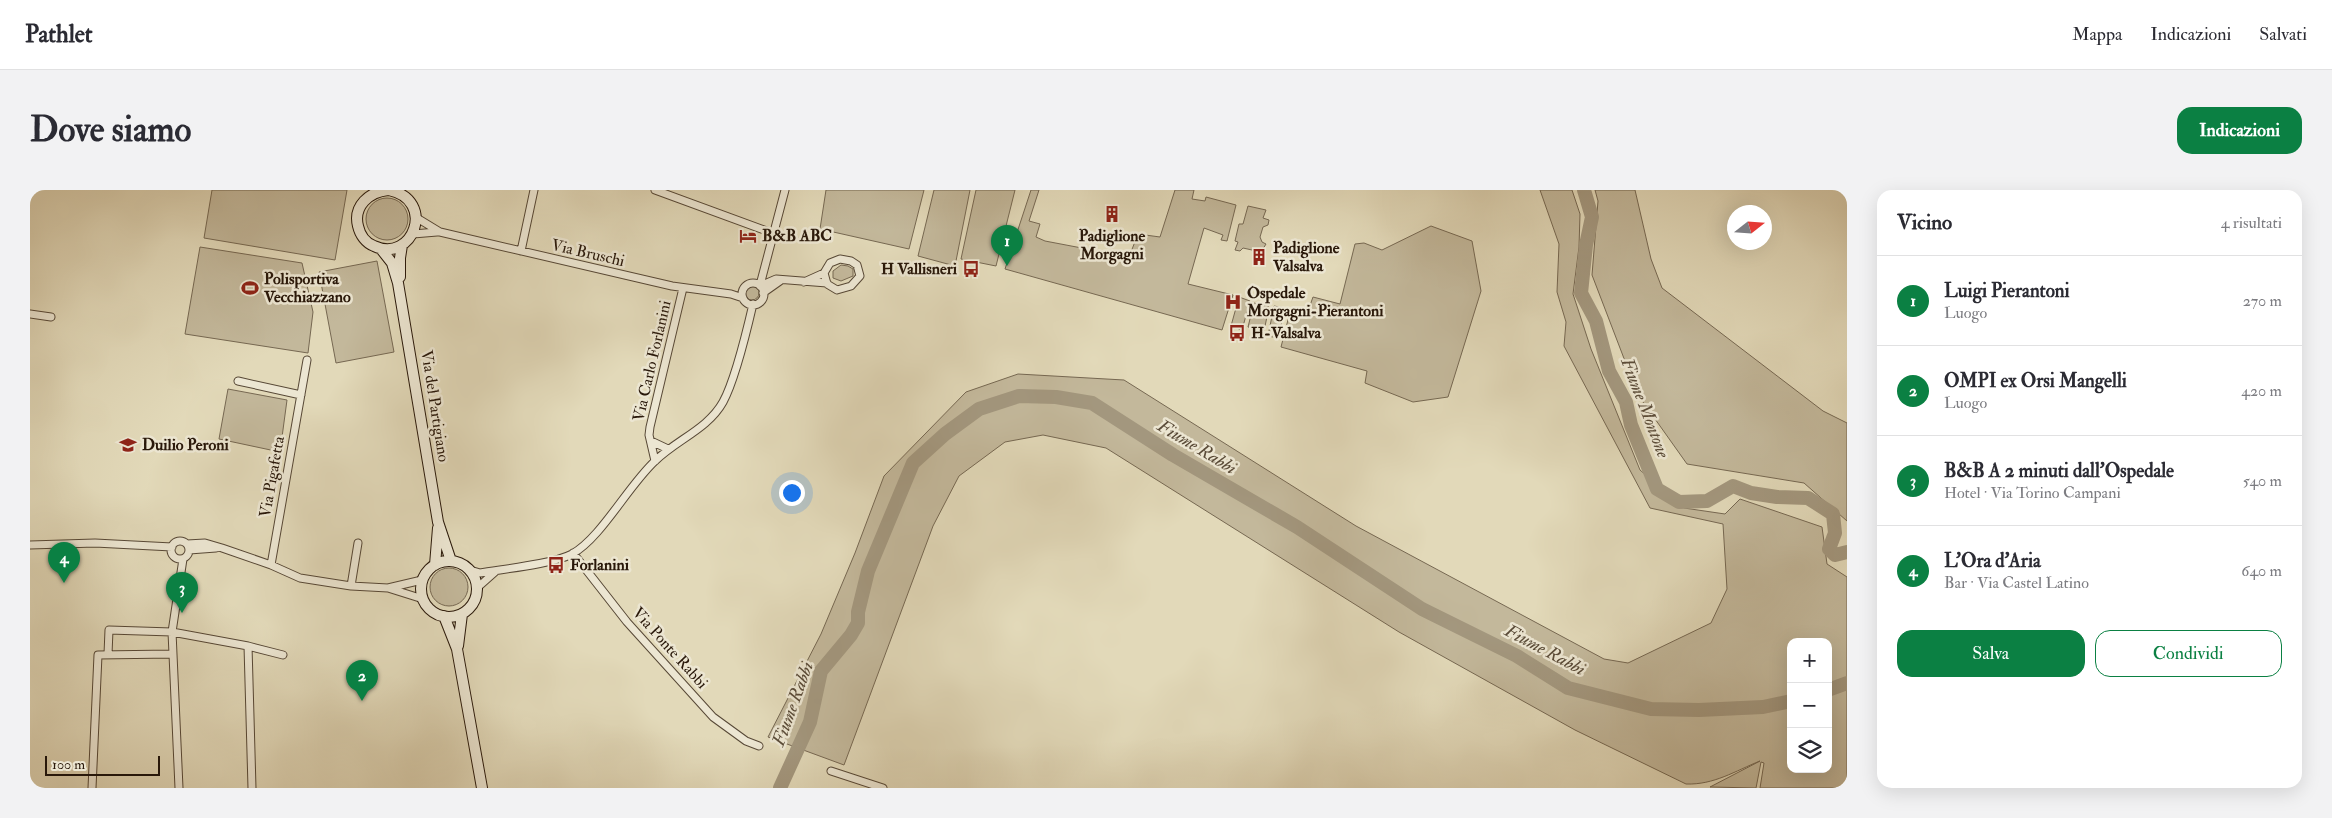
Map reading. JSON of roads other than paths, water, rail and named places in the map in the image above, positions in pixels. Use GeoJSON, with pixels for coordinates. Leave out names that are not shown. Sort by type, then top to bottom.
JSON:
{"type":"FeatureCollection","features":[{"type":"Feature","properties":{"kind":"main road"},"geometry":{"type":"LineString","coordinates":[[392,190],[411,202],[416,218],[413,234],[402,246],[381,249],[365,240],[357,225],[360,207],[371,192],[392,190]]}},
{"type":"Feature","properties":{"kind":"main road","name":"Via del Partigiano"},"geometry":{"type":"LineString","coordinates":[[401,295],[400,258],[402,246]]}},
{"type":"Feature","properties":{"kind":"main road","name":"Via del Partigiano"},"geometry":{"type":"LineString","coordinates":[[381,249],[392,263],[401,295],[438,522],[451,561]]}},
{"type":"Feature","properties":{"kind":"main road","name":"Via del Partigiano"},"geometry":{"type":"LineString","coordinates":[[435,564],[438,522]]}},
{"type":"Feature","properties":{"kind":"main road"},"geometry":{"type":"LineString","coordinates":[[457,649],[462,614],[473,603],[477,588],[476,581],[470,570],[464,565],[451,561],[435,564],[422,580],[423,600],[432,611],[444,616],[462,614]]}},
{"type":"Feature","properties":{"kind":"main road"},"geometry":{"type":"LineString","coordinates":[[444,616],[457,649],[482,788]]}},
{"type":"Feature","properties":{"kind":"street"},"geometry":{"type":"LineString","coordinates":[[521,251],[534,190]]}},
{"type":"Feature","properties":{"kind":"street"},"geometry":{"type":"LineString","coordinates":[[655,190],[772,233]]}},
{"type":"Feature","properties":{"kind":"street"},"geometry":{"type":"LineString","coordinates":[[744,288],[743,298],[747,303],[753,304],[761,301],[761,288],[772,233],[785,190]]}},
{"type":"Feature","properties":{"kind":"street","name":"Via Bruschi"},"geometry":{"type":"LineString","coordinates":[[416,218],[440,232],[683,288],[731,294],[743,298]]}},
{"type":"Feature","properties":{"kind":"street","name":"Via Bruschi"},"geometry":{"type":"LineString","coordinates":[[413,234],[440,232]]}},
{"type":"Feature","properties":{"kind":"street"},"geometry":{"type":"LineString","coordinates":[[750,283],[761,288],[780,280],[803,282],[827,283],[837,290],[846,288],[858,279],[859,270],[857,265],[851,261],[840,259],[830,262],[824,273],[803,282]]}},
{"type":"Feature","properties":{"kind":"street"},"geometry":{"type":"LineString","coordinates":[[731,294],[744,288],[764,270]]}},
{"type":"Feature","properties":{"kind":"street"},"geometry":{"type":"LineString","coordinates":[[824,273],[827,283]]}},
{"type":"Feature","properties":{"kind":"street","name":"Via Carlo Forlanini"},"geometry":{"type":"LineString","coordinates":[[655,461],[650,427],[683,288]]}},
{"type":"Feature","properties":{"kind":"street"},"geometry":{"type":"LineString","coordinates":[[470,570],[480,573],[559,559],[573,553],[594,535],[639,477],[668,449],[704,424],[723,402],[753,304]]}},
{"type":"Feature","properties":{"kind":"street"},"geometry":{"type":"LineString","coordinates":[[30,314],[51,317]]}},
{"type":"Feature","properties":{"kind":"street","name":"Via Pigafetta"},"geometry":{"type":"LineString","coordinates":[[271,565],[307,360]]}},
{"type":"Feature","properties":{"kind":"street"},"geometry":{"type":"LineString","coordinates":[[238,381],[301,395]]}},
{"type":"Feature","properties":{"kind":"street"},"geometry":{"type":"LineString","coordinates":[[651,441],[668,449]]}},
{"type":"Feature","properties":{"kind":"street"},"geometry":{"type":"LineString","coordinates":[[30,545],[95,543],[172,547],[179,541],[188,547],[222,548],[271,565],[300,578],[351,586],[388,588],[423,600]]}},
{"type":"Feature","properties":{"kind":"street"},"geometry":{"type":"LineString","coordinates":[[351,586],[358,543]]}},
{"type":"Feature","properties":{"kind":"street"},"geometry":{"type":"LineString","coordinates":[[172,547],[171,552],[174,557],[183,559]]}},
{"type":"Feature","properties":{"kind":"street"},"geometry":{"type":"LineString","coordinates":[[179,788],[172,632],[183,559],[188,555],[188,547]]}},
{"type":"Feature","properties":{"kind":"street","name":"Via Ponte Rabbi"},"geometry":{"type":"LineString","coordinates":[[573,553],[627,622],[713,717],[746,741],[759,746]]}},
{"type":"Feature","properties":{"kind":"street"},"geometry":{"type":"LineString","coordinates":[[477,588],[497,570]]}},
{"type":"Feature","properties":{"kind":"street"},"geometry":{"type":"LineString","coordinates":[[388,588],[422,580]]}},
{"type":"Feature","properties":{"kind":"street"},"geometry":{"type":"LineString","coordinates":[[108,654],[109,630],[172,632],[248,646],[283,655]]}},
{"type":"Feature","properties":{"kind":"street"},"geometry":{"type":"LineString","coordinates":[[248,646],[252,788]]}},
{"type":"Feature","properties":{"kind":"street"},"geometry":{"type":"LineString","coordinates":[[92,788],[98,655],[172,654]]}},
{"type":"Feature","properties":{"kind":"street"},"geometry":{"type":"LineString","coordinates":[[830,771],[883,788]]}},
{"type":"Feature","properties":{"kind":"waterway","name":"Fiume Montone"},"geometry":{"type":"LineString","coordinates":[[1584,190],[1592,217],[1586,245],[1581,293],[1596,321],[1609,371],[1626,402],[1631,425],[1657,489],[1679,502],[1707,501],[1733,486],[1751,493],[1777,497],[1808,498],[1833,514],[1835,533],[1829,549],[1835,555],[1847,552]]}},
{"type":"Feature","properties":{"kind":"waterway","name":"Fiume Rabbi"},"geometry":{"type":"LineString","coordinates":[[780,788],[810,722],[821,671],[851,635],[858,623],[858,612],[868,571],[913,463],[945,434],[979,409],[1019,396],[1056,397],[1092,403],[1173,455],[1297,527],[1422,609],[1517,656],[1568,688],[1651,709],[1699,710],[1763,707],[1787,702]]}},
{"type":"Feature","properties":{"kind":"waterway","name":"Fiume Rabbi"},"geometry":{"type":"LineString","coordinates":[[1832,689],[1847,683]]}},
{"type":"Feature","properties":{"kind":"place","name":"Padiglione Morgagni"},"geometry":{"type":"Point","coordinates":[1112,214]}},
{"type":"Feature","properties":{"kind":"place","name":"B&B ABC"},"geometry":{"type":"Point","coordinates":[748,236]}},
{"type":"Feature","properties":{"kind":"place","name":"Padiglione Valsalva"},"geometry":{"type":"Point","coordinates":[1259,257]}},
{"type":"Feature","properties":{"kind":"place","name":"Luigi Pierantoni"},"geometry":{"type":"Point","coordinates":[1007,266]}},
{"type":"Feature","properties":{"kind":"place","name":"H Vallisneri"},"geometry":{"type":"Point","coordinates":[971,269]}},
{"type":"Feature","properties":{"kind":"place","name":"Polisportiva Vecchiazzano"},"geometry":{"type":"Point","coordinates":[250,288]}},
{"type":"Feature","properties":{"kind":"place","name":"Ospedale Morgagni-Pierantoni"},"geometry":{"type":"Point","coordinates":[1233,302]}},
{"type":"Feature","properties":{"kind":"place","name":"H-Valsalva"},"geometry":{"type":"Point","coordinates":[1237,333]}},
{"type":"Feature","properties":{"kind":"place","name":"Duilio Peroni"},"geometry":{"type":"Point","coordinates":[128,445]}},
{"type":"Feature","properties":{"kind":"place","name":"Forlanini"},"geometry":{"type":"Point","coordinates":[556,565]}},
{"type":"Feature","properties":{"kind":"place","name":"L'Ora d'Aria"},"geometry":{"type":"Point","coordinates":[64,583]}},
{"type":"Feature","properties":{"kind":"place","name":"B&B A 2 minuti dall'Ospedale"},"geometry":{"type":"Point","coordinates":[182,613]}},
{"type":"Feature","properties":{"kind":"place","name":"OMPI ex Orsi Mangelli"},"geometry":{"type":"Point","coordinates":[362,701]}}]}
